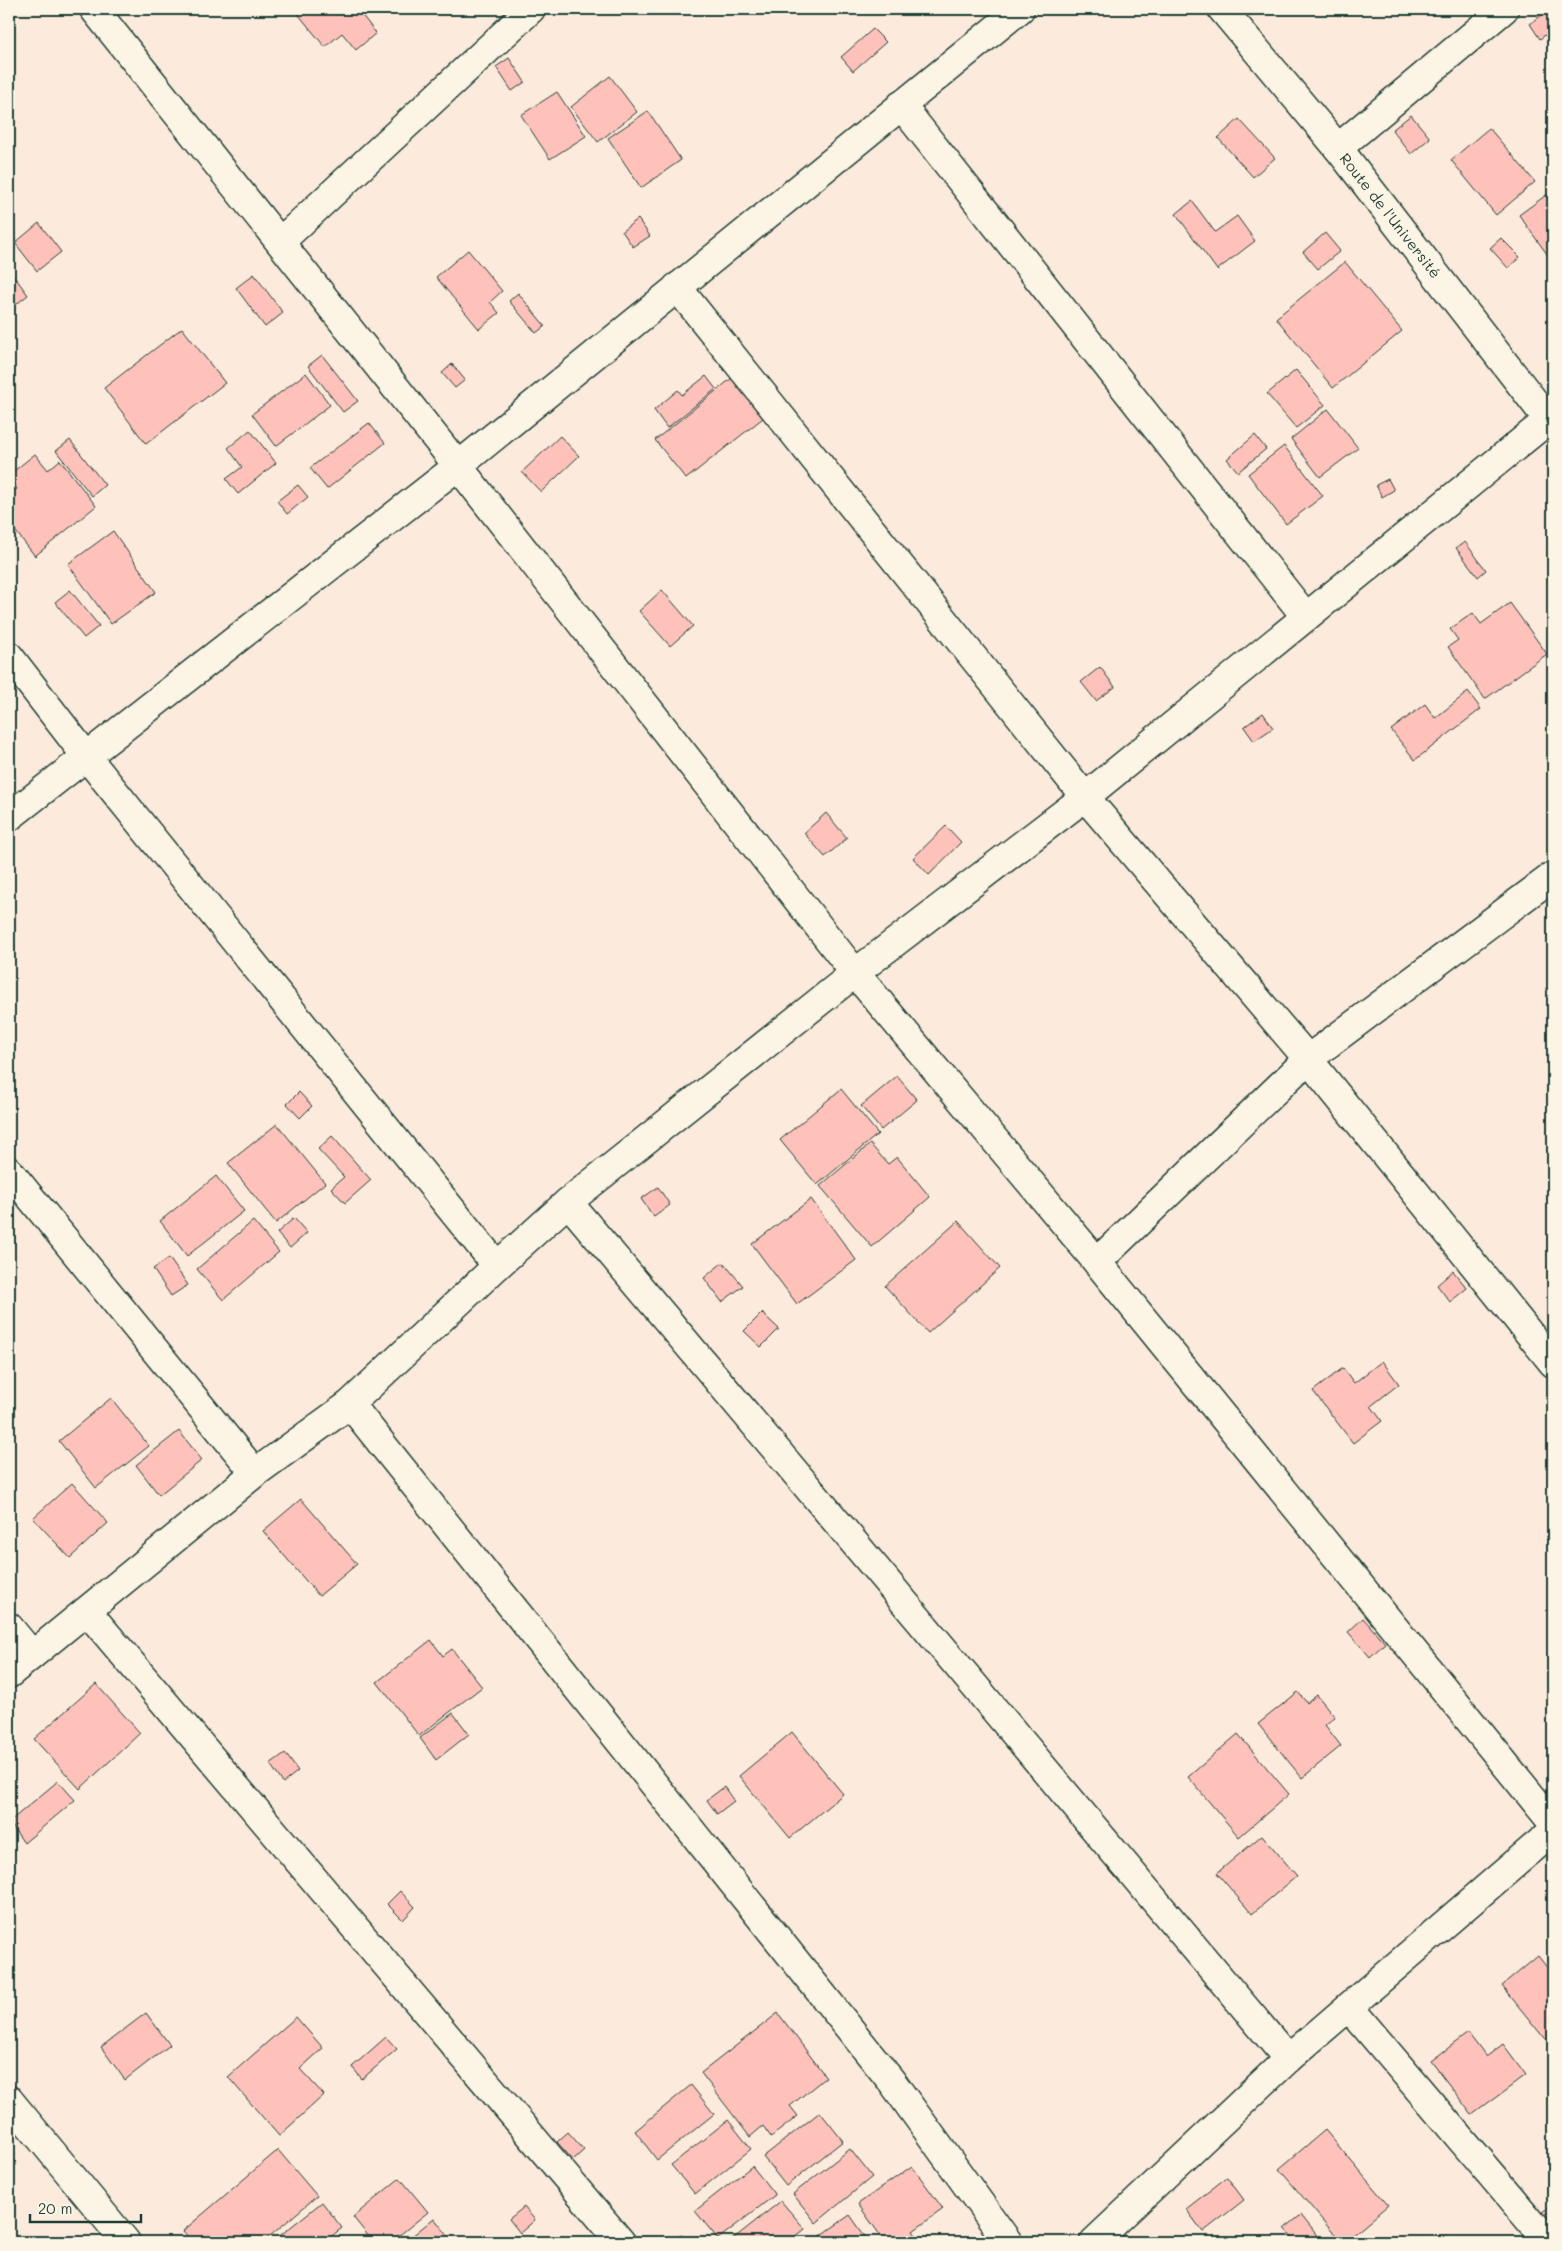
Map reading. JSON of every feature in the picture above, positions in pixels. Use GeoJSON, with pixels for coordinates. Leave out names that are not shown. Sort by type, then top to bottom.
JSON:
{"type":"FeatureCollection","features":[{"type":"Feature","properties":{"kind":"street"},"geometry":{"type":"LineString","coordinates":[[94,9],[458,466],[855,973],[1097,1262],[1553,1823]]}},
{"type":"Feature","properties":{"kind":"street"},"geometry":{"type":"LineString","coordinates":[[280,242],[531,9]]}},
{"type":"Feature","properties":{"kind":"street"},"geometry":{"type":"LineString","coordinates":[[9,817],[458,466],[1020,9]]}},
{"type":"Feature","properties":{"kind":"street","name":"Route de l'Université"},"geometry":{"type":"LineString","coordinates":[[1222,9],[1338,148],[1551,421]]}},
{"type":"Feature","properties":{"kind":"street"},"geometry":{"type":"LineString","coordinates":[[1338,148],[1504,9]]}},
{"type":"Feature","properties":{"kind":"street"},"geometry":{"type":"LineString","coordinates":[[901,105],[1306,617]]}},
{"type":"Feature","properties":{"kind":"street"},"geometry":{"type":"LineString","coordinates":[[677,288],[1085,797],[1308,1059],[1553,1363]]}},
{"type":"Feature","properties":{"kind":"street"},"geometry":{"type":"LineString","coordinates":[[9,1674],[256,1473],[350,1404],[568,1202],[855,973],[1085,797],[1551,421]]}},
{"type":"Feature","properties":{"kind":"street"},"geometry":{"type":"LineString","coordinates":[[9,656],[86,756],[497,1266]]}},
{"type":"Feature","properties":{"kind":"street"},"geometry":{"type":"LineString","coordinates":[[1097,1262],[1308,1059],[1553,876]]}},
{"type":"Feature","properties":{"kind":"street"},"geometry":{"type":"LineString","coordinates":[[9,1171],[256,1473]]}},
{"type":"Feature","properties":{"kind":"street"},"geometry":{"type":"LineString","coordinates":[[568,1202],[1288,2059]]}},
{"type":"Feature","properties":{"kind":"street"},"geometry":{"type":"LineString","coordinates":[[350,1404],[893,2083],[1008,2242]]}},
{"type":"Feature","properties":{"kind":"street"},"geometry":{"type":"LineString","coordinates":[[87,1611],[621,2242]]}},
{"type":"Feature","properties":{"kind":"street"},"geometry":{"type":"LineString","coordinates":[[9,1627],[32,1655]]}},
{"type":"Feature","properties":{"kind":"street"},"geometry":{"type":"LineString","coordinates":[[1094,2242],[1288,2059],[1553,1831]]}},
{"type":"Feature","properties":{"kind":"street"},"geometry":{"type":"LineString","coordinates":[[1349,2007],[1548,2242]]}},
{"type":"Feature","properties":{"kind":"street"},"geometry":{"type":"LineString","coordinates":[[9,2100],[126,2242]]}},
{"type":"Feature","properties":{"kind":"building"},"geometry":{"type":"Polygon","coordinates":[[[294,9],[357,9],[376,33],[356,50],[342,33],[325,47],[294,9]]]}},
{"type":"Feature","properties":{"kind":"building"},"geometry":{"type":"Polygon","coordinates":[[[1550,9],[1553,10],[1553,29],[1540,39],[1530,24],[1550,9]]]}},
{"type":"Feature","properties":{"kind":"building"},"geometry":{"type":"Polygon","coordinates":[[[873,29],[886,42],[853,71],[841,57],[873,29]]]}},
{"type":"Feature","properties":{"kind":"building"},"geometry":{"type":"Polygon","coordinates":[[[509,58],[525,82],[512,91],[496,67],[509,58]]]}},
{"type":"Feature","properties":{"kind":"building"},"geometry":{"type":"Polygon","coordinates":[[[610,76],[637,112],[598,142],[571,107],[610,76]]]}},
{"type":"Feature","properties":{"kind":"building"},"geometry":{"type":"Polygon","coordinates":[[[557,92],[586,136],[550,159],[521,115],[557,92]]]}},
{"type":"Feature","properties":{"kind":"building"},"geometry":{"type":"Polygon","coordinates":[[[648,111],[681,160],[641,188],[608,138],[648,111]]]}},
{"type":"Feature","properties":{"kind":"building"},"geometry":{"type":"Polygon","coordinates":[[[1411,115],[1430,138],[1411,154],[1392,130],[1411,115]]]}},
{"type":"Feature","properties":{"kind":"building"},"geometry":{"type":"Polygon","coordinates":[[[1239,119],[1275,158],[1253,177],[1218,138],[1239,119]]]}},
{"type":"Feature","properties":{"kind":"building"},"geometry":{"type":"Polygon","coordinates":[[[1489,128],[1535,182],[1496,215],[1451,160],[1489,128]]]}},
{"type":"Feature","properties":{"kind":"building"},"geometry":{"type":"Polygon","coordinates":[[[1553,190],[1553,261],[1552,261],[1519,215],[1553,190]]]}},
{"type":"Feature","properties":{"kind":"building"},"geometry":{"type":"Polygon","coordinates":[[[1192,201],[1215,232],[1237,216],[1255,241],[1217,270],[1176,214],[1192,201]]]}},
{"type":"Feature","properties":{"kind":"building"},"geometry":{"type":"Polygon","coordinates":[[[638,219],[650,236],[633,247],[622,231],[638,219]]]}},
{"type":"Feature","properties":{"kind":"building"},"geometry":{"type":"Polygon","coordinates":[[[39,223],[61,252],[37,271],[15,243],[39,223]]]}},
{"type":"Feature","properties":{"kind":"building"},"geometry":{"type":"Polygon","coordinates":[[[1325,233],[1340,251],[1318,269],[1303,252],[1325,233]]]}},
{"type":"Feature","properties":{"kind":"building"},"geometry":{"type":"Polygon","coordinates":[[[1501,238],[1520,257],[1508,268],[1490,248],[1501,238]]]}},
{"type":"Feature","properties":{"kind":"building"},"geometry":{"type":"Polygon","coordinates":[[[468,250],[502,291],[490,302],[499,313],[479,329],[436,277],[468,250]]]}},
{"type":"Feature","properties":{"kind":"building"},"geometry":{"type":"Polygon","coordinates":[[[1345,262],[1402,331],[1333,388],[1276,318],[1345,262]]]}},
{"type":"Feature","properties":{"kind":"building"},"geometry":{"type":"Polygon","coordinates":[[[9,269],[28,295],[9,310],[9,269]]]}},
{"type":"Feature","properties":{"kind":"building"},"geometry":{"type":"Polygon","coordinates":[[[254,274],[283,313],[265,327],[236,288],[254,274]]]}},
{"type":"Feature","properties":{"kind":"building"},"geometry":{"type":"Polygon","coordinates":[[[518,293],[545,326],[536,333],[509,301],[518,293]]]}},
{"type":"Feature","properties":{"kind":"building"},"geometry":{"type":"Polygon","coordinates":[[[182,328],[225,383],[146,444],[104,388],[182,328]]]}},
{"type":"Feature","properties":{"kind":"building"},"geometry":{"type":"Polygon","coordinates":[[[322,355],[358,401],[343,412],[308,366],[322,355]]]}},
{"type":"Feature","properties":{"kind":"building"},"geometry":{"type":"Polygon","coordinates":[[[452,364],[465,380],[455,388],[442,373],[452,364]]]}},
{"type":"Feature","properties":{"kind":"building"},"geometry":{"type":"Polygon","coordinates":[[[1296,370],[1325,405],[1296,428],[1267,394],[1296,370]]]}},
{"type":"Feature","properties":{"kind":"building"},"geometry":{"type":"Polygon","coordinates":[[[306,373],[330,405],[276,446],[252,414],[306,373]]]}},
{"type":"Feature","properties":{"kind":"building"},"geometry":{"type":"Polygon","coordinates":[[[706,376],[716,389],[667,428],[654,410],[678,390],[682,395],[706,376]]]}},
{"type":"Feature","properties":{"kind":"building"},"geometry":{"type":"Polygon","coordinates":[[[732,378],[763,418],[686,479],[655,440],[732,378]]]}},
{"type":"Feature","properties":{"kind":"building"},"geometry":{"type":"Polygon","coordinates":[[[1328,409],[1358,448],[1320,477],[1291,439],[1328,409]]]}},
{"type":"Feature","properties":{"kind":"building"},"geometry":{"type":"Polygon","coordinates":[[[369,423],[385,443],[327,489],[310,468],[369,423]]]}},
{"type":"Feature","properties":{"kind":"building"},"geometry":{"type":"Polygon","coordinates":[[[250,430],[276,463],[238,494],[226,479],[242,467],[228,448],[250,430]]]}},
{"type":"Feature","properties":{"kind":"building"},"geometry":{"type":"Polygon","coordinates":[[[1255,435],[1266,449],[1238,472],[1227,459],[1255,435]]]}},
{"type":"Feature","properties":{"kind":"building"},"geometry":{"type":"Polygon","coordinates":[[[560,436],[579,456],[541,492],[522,472],[560,436]]]}},
{"type":"Feature","properties":{"kind":"building"},"geometry":{"type":"Polygon","coordinates":[[[70,440],[105,485],[92,496],[56,451],[70,440]]]}},
{"type":"Feature","properties":{"kind":"building"},"geometry":{"type":"Polygon","coordinates":[[[1284,446],[1323,496],[1286,524],[1248,474],[1284,446]]]}},
{"type":"Feature","properties":{"kind":"building"},"geometry":{"type":"Polygon","coordinates":[[[35,454],[48,470],[60,460],[96,506],[35,556],[9,523],[9,495],[17,489],[9,475],[35,454]]]}},
{"type":"Feature","properties":{"kind":"building"},"geometry":{"type":"Polygon","coordinates":[[[1388,479],[1394,490],[1382,497],[1376,485],[1388,479]]]}},
{"type":"Feature","properties":{"kind":"building"},"geometry":{"type":"Polygon","coordinates":[[[298,485],[308,497],[287,514],[277,501],[298,485]]]}},
{"type":"Feature","properties":{"kind":"building"},"geometry":{"type":"Polygon","coordinates":[[[113,531],[156,592],[111,624],[68,564],[113,531]]]}},
{"type":"Feature","properties":{"kind":"building"},"geometry":{"type":"Polygon","coordinates":[[[1465,542],[1486,570],[1478,577],[1456,548],[1465,542]]]}},
{"type":"Feature","properties":{"kind":"building"},"geometry":{"type":"Polygon","coordinates":[[[70,590],[99,626],[84,638],[55,602],[70,590]]]}},
{"type":"Feature","properties":{"kind":"building"},"geometry":{"type":"Polygon","coordinates":[[[662,590],[693,626],[670,646],[639,611],[662,590]]]}},
{"type":"Feature","properties":{"kind":"building"},"geometry":{"type":"Polygon","coordinates":[[[1510,603],[1547,654],[1485,699],[1448,647],[1458,640],[1450,629],[1473,613],[1481,624],[1510,603]]]}},
{"type":"Feature","properties":{"kind":"building"},"geometry":{"type":"Polygon","coordinates":[[[1100,667],[1115,687],[1096,701],[1081,682],[1100,667]]]}},
{"type":"Feature","properties":{"kind":"building"},"geometry":{"type":"Polygon","coordinates":[[[1468,692],[1481,709],[1415,760],[1391,730],[1425,704],[1435,718],[1468,692]]]}},
{"type":"Feature","properties":{"kind":"building"},"geometry":{"type":"Polygon","coordinates":[[[1263,713],[1273,728],[1254,741],[1244,727],[1263,713]]]}},
{"type":"Feature","properties":{"kind":"building"},"geometry":{"type":"Polygon","coordinates":[[[826,813],[847,838],[825,857],[804,833],[826,813]]]}},
{"type":"Feature","properties":{"kind":"building"},"geometry":{"type":"Polygon","coordinates":[[[946,826],[961,842],[929,875],[913,858],[946,826]]]}},
{"type":"Feature","properties":{"kind":"building"},"geometry":{"type":"Polygon","coordinates":[[[897,1076],[917,1100],[881,1130],[861,1106],[897,1076]]]}},
{"type":"Feature","properties":{"kind":"building"},"geometry":{"type":"Polygon","coordinates":[[[841,1089],[878,1134],[817,1185],[780,1140],[841,1089]]]}},
{"type":"Feature","properties":{"kind":"building"},"geometry":{"type":"Polygon","coordinates":[[[299,1092],[312,1106],[300,1118],[287,1104],[299,1092]]]}},
{"type":"Feature","properties":{"kind":"building"},"geometry":{"type":"Polygon","coordinates":[[[277,1124],[325,1183],[276,1223],[228,1163],[277,1124]]]}},
{"type":"Feature","properties":{"kind":"building"},"geometry":{"type":"Polygon","coordinates":[[[332,1136],[371,1180],[345,1203],[331,1188],[344,1177],[318,1149],[332,1136]]]}},
{"type":"Feature","properties":{"kind":"building"},"geometry":{"type":"Polygon","coordinates":[[[870,1144],[888,1164],[897,1157],[930,1197],[872,1247],[820,1186],[870,1144]]]}},
{"type":"Feature","properties":{"kind":"building"},"geometry":{"type":"Polygon","coordinates":[[[216,1176],[244,1211],[187,1256],[160,1221],[216,1176]]]}},
{"type":"Feature","properties":{"kind":"building"},"geometry":{"type":"Polygon","coordinates":[[[658,1187],[670,1205],[654,1217],[641,1199],[658,1187]]]}},
{"type":"Feature","properties":{"kind":"building"},"geometry":{"type":"Polygon","coordinates":[[[811,1199],[856,1260],[797,1304],[752,1244],[811,1199]]]}},
{"type":"Feature","properties":{"kind":"building"},"geometry":{"type":"Polygon","coordinates":[[[294,1218],[307,1233],[290,1248],[277,1233],[294,1218]]]}},
{"type":"Feature","properties":{"kind":"building"},"geometry":{"type":"Polygon","coordinates":[[[253,1221],[279,1252],[223,1300],[197,1269],[253,1221]]]}},
{"type":"Feature","properties":{"kind":"building"},"geometry":{"type":"Polygon","coordinates":[[[958,1221],[1000,1268],[928,1333],[885,1286],[958,1221]]]}},
{"type":"Feature","properties":{"kind":"building"},"geometry":{"type":"Polygon","coordinates":[[[169,1258],[188,1285],[171,1296],[153,1269],[169,1258]]]}},
{"type":"Feature","properties":{"kind":"building"},"geometry":{"type":"Polygon","coordinates":[[[723,1262],[743,1286],[722,1302],[704,1278],[723,1262]]]}},
{"type":"Feature","properties":{"kind":"building"},"geometry":{"type":"Polygon","coordinates":[[[1453,1271],[1467,1288],[1450,1302],[1437,1285],[1453,1271]]]}},
{"type":"Feature","properties":{"kind":"building"},"geometry":{"type":"Polygon","coordinates":[[[762,1313],[779,1329],[761,1347],[744,1331],[762,1313]]]}},
{"type":"Feature","properties":{"kind":"building"},"geometry":{"type":"Polygon","coordinates":[[[1382,1361],[1399,1384],[1371,1406],[1382,1421],[1353,1443],[1313,1391],[1343,1368],[1354,1383],[1382,1361]]]}},
{"type":"Feature","properties":{"kind":"building"},"geometry":{"type":"Polygon","coordinates":[[[111,1398],[149,1446],[96,1488],[59,1441],[111,1398]]]}},
{"type":"Feature","properties":{"kind":"building"},"geometry":{"type":"Polygon","coordinates":[[[179,1431],[202,1460],[159,1495],[136,1465],[179,1431]]]}},
{"type":"Feature","properties":{"kind":"building"},"geometry":{"type":"Polygon","coordinates":[[[72,1483],[108,1523],[70,1558],[33,1518],[72,1483]]]}},
{"type":"Feature","properties":{"kind":"building"},"geometry":{"type":"Polygon","coordinates":[[[301,1499],[357,1564],[319,1596],[263,1531],[301,1499]]]}},
{"type":"Feature","properties":{"kind":"building"},"geometry":{"type":"Polygon","coordinates":[[[1363,1618],[1385,1643],[1370,1657],[1348,1632],[1363,1618]]]}},
{"type":"Feature","properties":{"kind":"building"},"geometry":{"type":"Polygon","coordinates":[[[431,1640],[443,1656],[452,1649],[482,1687],[419,1736],[377,1682],[431,1640]]]}},
{"type":"Feature","properties":{"kind":"building"},"geometry":{"type":"Polygon","coordinates":[[[96,1684],[140,1733],[80,1789],[34,1739],[96,1684]]]}},
{"type":"Feature","properties":{"kind":"building"},"geometry":{"type":"Polygon","coordinates":[[[1298,1692],[1307,1703],[1317,1695],[1335,1717],[1325,1725],[1341,1746],[1302,1778],[1258,1724],[1298,1692]]]}},
{"type":"Feature","properties":{"kind":"building"},"geometry":{"type":"Polygon","coordinates":[[[453,1713],[469,1734],[436,1760],[420,1738],[453,1713]]]}},
{"type":"Feature","properties":{"kind":"building"},"geometry":{"type":"Polygon","coordinates":[[[792,1732],[843,1794],[790,1838],[739,1776],[792,1732]]]}},
{"type":"Feature","properties":{"kind":"building"},"geometry":{"type":"Polygon","coordinates":[[[1238,1734],[1289,1794],[1239,1837],[1188,1777],[1238,1734]]]}},
{"type":"Feature","properties":{"kind":"building"},"geometry":{"type":"Polygon","coordinates":[[[285,1753],[298,1771],[283,1783],[270,1764],[285,1753]]]}},
{"type":"Feature","properties":{"kind":"building"},"geometry":{"type":"Polygon","coordinates":[[[58,1781],[75,1800],[24,1843],[9,1822],[58,1781]]]}},
{"type":"Feature","properties":{"kind":"building"},"geometry":{"type":"Polygon","coordinates":[[[724,1787],[734,1801],[717,1814],[707,1800],[724,1787]]]}},
{"type":"Feature","properties":{"kind":"building"},"geometry":{"type":"Polygon","coordinates":[[[1262,1835],[1297,1876],[1252,1914],[1217,1873],[1262,1835]]]}},
{"type":"Feature","properties":{"kind":"building"},"geometry":{"type":"Polygon","coordinates":[[[400,1891],[415,1907],[403,1920],[387,1904],[400,1891]]]}},
{"type":"Feature","properties":{"kind":"building"},"geometry":{"type":"Polygon","coordinates":[[[1538,1956],[1553,1975],[1553,2049],[1502,1986],[1538,1956]]]}},
{"type":"Feature","properties":{"kind":"building"},"geometry":{"type":"Polygon","coordinates":[[[146,2013],[170,2045],[125,2080],[101,2047],[146,2013]]]}},
{"type":"Feature","properties":{"kind":"building"},"geometry":{"type":"Polygon","coordinates":[[[778,2013],[826,2077],[790,2106],[798,2116],[771,2137],[763,2126],[750,2137],[701,2073],[778,2013]]]}},
{"type":"Feature","properties":{"kind":"building"},"geometry":{"type":"Polygon","coordinates":[[[296,2017],[323,2048],[300,2069],[324,2095],[279,2136],[228,2077],[296,2017]]]}},
{"type":"Feature","properties":{"kind":"building"},"geometry":{"type":"Polygon","coordinates":[[[1468,2033],[1486,2057],[1503,2044],[1526,2075],[1472,2115],[1431,2061],[1468,2033]]]}},
{"type":"Feature","properties":{"kind":"building"},"geometry":{"type":"Polygon","coordinates":[[[386,2037],[397,2049],[362,2079],[352,2067],[386,2037]]]}},
{"type":"Feature","properties":{"kind":"building"},"geometry":{"type":"Polygon","coordinates":[[[691,2085],[714,2114],[657,2160],[635,2131],[691,2085]]]}},
{"type":"Feature","properties":{"kind":"building"},"geometry":{"type":"Polygon","coordinates":[[[820,2112],[843,2141],[786,2186],[763,2157],[820,2112]]]}},
{"type":"Feature","properties":{"kind":"building"},"geometry":{"type":"Polygon","coordinates":[[[728,2120],[751,2149],[695,2194],[671,2165],[728,2120]]]}},
{"type":"Feature","properties":{"kind":"building"},"geometry":{"type":"Polygon","coordinates":[[[1325,2130],[1388,2205],[1344,2242],[1341,2242],[1279,2169],[1325,2130]]]}},
{"type":"Feature","properties":{"kind":"building"},"geometry":{"type":"Polygon","coordinates":[[[568,2132],[584,2150],[573,2160],[557,2142],[568,2132]]]}},
{"type":"Feature","properties":{"kind":"building"},"geometry":{"type":"Polygon","coordinates":[[[850,2149],[872,2177],[816,2223],[793,2194],[850,2149]]]}},
{"type":"Feature","properties":{"kind":"building"},"geometry":{"type":"Polygon","coordinates":[[[278,2150],[317,2196],[263,2242],[193,2242],[183,2231],[278,2150]]]}},
{"type":"Feature","properties":{"kind":"building"},"geometry":{"type":"Polygon","coordinates":[[[752,2166],[775,2195],[718,2239],[695,2211],[752,2166]]]}},
{"type":"Feature","properties":{"kind":"building"},"geometry":{"type":"Polygon","coordinates":[[[912,2166],[943,2209],[913,2231],[921,2242],[885,2242],[858,2204],[912,2166]]]}},
{"type":"Feature","properties":{"kind":"building"},"geometry":{"type":"Polygon","coordinates":[[[1227,2177],[1244,2200],[1203,2232],[1186,2209],[1227,2177]]]}},
{"type":"Feature","properties":{"kind":"building"},"geometry":{"type":"Polygon","coordinates":[[[400,2178],[428,2212],[391,2242],[373,2242],[353,2217],[400,2178]]]}},
{"type":"Feature","properties":{"kind":"building"},"geometry":{"type":"Polygon","coordinates":[[[781,2201],[805,2229],[789,2242],[729,2242],[781,2201]]]}},
{"type":"Feature","properties":{"kind":"building"},"geometry":{"type":"Polygon","coordinates":[[[322,2202],[342,2228],[324,2242],[272,2242],[322,2202]]]}},
{"type":"Feature","properties":{"kind":"building"},"geometry":{"type":"Polygon","coordinates":[[[1553,2204],[1553,2227],[1538,2218],[1553,2204]]]}},
{"type":"Feature","properties":{"kind":"building"},"geometry":{"type":"Polygon","coordinates":[[[524,2207],[535,2220],[520,2233],[509,2219],[524,2207]]]}},
{"type":"Feature","properties":{"kind":"building"},"geometry":{"type":"Polygon","coordinates":[[[850,2215],[869,2242],[812,2242],[850,2215]]]}},
{"type":"Feature","properties":{"kind":"building"},"geometry":{"type":"Polygon","coordinates":[[[1301,2215],[1322,2242],[1296,2242],[1285,2228],[1301,2215]]]}},
{"type":"Feature","properties":{"kind":"building"},"geometry":{"type":"Polygon","coordinates":[[[434,2218],[453,2242],[405,2242],[434,2218]]]}},
{"type":"Feature","properties":{"kind":"building"},"geometry":{"type":"Polygon","coordinates":[[[681,2235],[687,2242],[672,2242],[681,2235]]]}}]}
